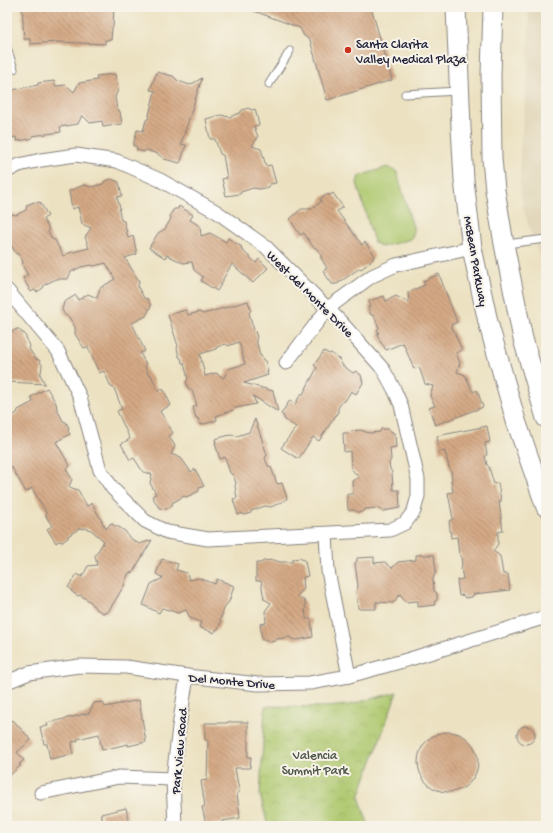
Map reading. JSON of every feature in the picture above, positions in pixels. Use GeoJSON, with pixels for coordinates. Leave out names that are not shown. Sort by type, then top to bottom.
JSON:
{"type":"FeatureCollection","features":[{"type":"Feature","properties":{"kind":"main road","name":"McBean Parkway"},"geometry":{"type":"LineString","coordinates":[[456,7],[458,91],[464,180],[472,248],[488,322],[516,421],[546,507]]}},
{"type":"Feature","properties":{"kind":"main road"},"geometry":{"type":"LineString","coordinates":[[493,7],[491,75],[492,159],[504,244],[524,339],[546,418]]}},
{"type":"Feature","properties":{"kind":"street","name":"West del Monte Drive"},"geometry":{"type":"LineString","coordinates":[[7,171],[19,165],[76,155],[117,161],[160,180],[217,212],[266,247],[328,308],[383,369],[401,405],[418,479],[418,496],[414,511],[405,522],[390,530],[208,539],[167,532],[145,521],[113,489],[100,470],[80,397],[58,351],[7,290]]}},
{"type":"Feature","properties":{"kind":"street"},"geometry":{"type":"LineString","coordinates":[[286,363],[328,308],[372,276],[396,265],[472,248]]}},
{"type":"Feature","properties":{"kind":"street"},"geometry":{"type":"LineString","coordinates":[[326,534],[328,571],[349,676]]}},
{"type":"Feature","properties":{"kind":"street","name":"Del Monte Drive"},"geometry":{"type":"LineString","coordinates":[[7,682],[29,673],[78,666],[126,667],[258,684],[310,683],[349,676],[410,659],[546,617]]}},
{"type":"Feature","properties":{"kind":"street","name":"Park View Road"},"geometry":{"type":"LineString","coordinates":[[175,826],[173,779],[187,676]]}},
{"type":"Feature","properties":{"kind":"street"},"geometry":{"type":"LineString","coordinates":[[41,793],[119,777],[173,779]]}},
{"type":"Feature","properties":{"kind":"lane"},"geometry":{"type":"LineString","coordinates":[[7,48],[14,69]]}},
{"type":"Feature","properties":{"kind":"lane"},"geometry":{"type":"LineString","coordinates":[[269,84],[290,51]]}},
{"type":"Feature","properties":{"kind":"lane"},"geometry":{"type":"LineString","coordinates":[[405,94],[458,91]]}},
{"type":"Feature","properties":{"kind":"lane"},"geometry":{"type":"LineString","coordinates":[[504,244],[546,239]]}},
{"type":"Feature","properties":{"kind":"shaded area"},"geometry":{"type":"Polygon","coordinates":[[[527,7],[546,7],[546,278],[524,212],[520,184],[520,148],[528,74],[529,21],[527,7]]]}},
{"type":"Feature","properties":{"kind":"green space"},"geometry":{"type":"Polygon","coordinates":[[[388,167],[397,172],[414,231],[411,239],[382,247],[374,242],[357,183],[359,176],[388,167]]]}},
{"type":"Feature","properties":{"kind":"green space","name":"Valencia Summit Park"},"geometry":{"type":"Polygon","coordinates":[[[397,692],[359,797],[369,826],[268,826],[260,795],[265,706],[324,707],[349,705],[397,692]]]}},
{"type":"Feature","properties":{"kind":"building"},"geometry":{"type":"Polygon","coordinates":[[[22,7],[114,7],[111,40],[105,40],[105,44],[57,42],[30,44],[30,39],[24,39],[22,7]]]}},
{"type":"Feature","properties":{"kind":"building","name":"Santa Clarita Valley Medical Plaza"},"geometry":{"type":"Polygon","coordinates":[[[246,7],[371,7],[392,80],[327,100],[310,40],[304,36],[300,28],[246,7]]]}},
{"type":"Feature","properties":{"kind":"building"},"geometry":{"type":"Polygon","coordinates":[[[157,72],[173,76],[178,81],[190,85],[202,78],[181,144],[186,145],[180,163],[164,159],[158,154],[146,150],[144,152],[137,150],[136,146],[133,146],[137,130],[143,131],[146,120],[148,119],[155,91],[150,90],[157,72]]]}},
{"type":"Feature","properties":{"kind":"building"},"geometry":{"type":"Polygon","coordinates":[[[115,74],[118,90],[115,97],[122,124],[103,127],[102,121],[90,123],[82,115],[78,124],[60,127],[61,132],[32,136],[33,137],[30,139],[17,141],[16,137],[7,139],[7,91],[38,85],[38,83],[54,81],[55,86],[66,85],[74,92],[79,83],[97,80],[96,76],[115,74]]]}},
{"type":"Feature","properties":{"kind":"building"},"geometry":{"type":"Polygon","coordinates":[[[248,108],[252,110],[255,109],[259,125],[254,126],[258,137],[252,146],[261,149],[266,166],[271,165],[276,183],[270,184],[269,187],[260,189],[253,188],[241,192],[240,194],[226,196],[222,179],[227,178],[223,155],[220,154],[215,139],[210,139],[206,119],[221,115],[229,117],[248,108]]]}},
{"type":"Feature","properties":{"kind":"building"},"geometry":{"type":"Polygon","coordinates":[[[111,179],[119,182],[122,196],[117,197],[121,220],[124,221],[128,238],[133,236],[137,254],[125,258],[139,281],[138,287],[144,298],[148,299],[151,306],[146,316],[132,323],[145,351],[140,353],[146,364],[145,366],[148,374],[151,375],[158,391],[163,389],[171,405],[160,411],[173,433],[169,436],[175,446],[171,454],[181,458],[191,472],[195,469],[204,486],[199,488],[199,491],[186,497],[184,496],[172,503],[172,506],[166,509],[159,508],[152,496],[156,494],[150,483],[152,474],[143,472],[134,458],[130,460],[121,444],[130,439],[117,411],[122,409],[114,388],[111,387],[104,371],[99,373],[88,347],[84,348],[75,334],[75,327],[69,317],[65,315],[62,310],[64,302],[76,295],[78,300],[88,294],[97,298],[100,288],[115,279],[106,263],[81,267],[71,272],[68,279],[56,279],[44,285],[43,288],[37,292],[34,290],[31,292],[23,278],[28,275],[22,265],[23,262],[19,254],[16,254],[7,240],[7,217],[13,214],[16,215],[26,210],[27,205],[34,202],[40,202],[48,216],[43,219],[49,229],[48,231],[52,239],[55,240],[63,256],[89,248],[85,237],[91,228],[82,224],[78,207],[72,209],[69,191],[84,185],[91,187],[103,184],[105,181],[111,179]]]}},
{"type":"Feature","properties":{"kind":"building"},"geometry":{"type":"Polygon","coordinates":[[[333,193],[343,207],[337,211],[362,245],[365,242],[375,256],[373,256],[374,258],[370,261],[371,262],[337,284],[332,284],[323,271],[327,268],[321,258],[321,254],[316,248],[313,247],[304,233],[300,235],[290,219],[301,209],[311,209],[321,202],[321,198],[333,193]]]}},
{"type":"Feature","properties":{"kind":"building"},"geometry":{"type":"Polygon","coordinates":[[[179,206],[193,215],[190,220],[200,226],[201,236],[210,233],[226,242],[228,238],[242,247],[241,249],[256,263],[259,259],[268,268],[253,283],[232,264],[217,291],[201,281],[203,277],[194,270],[192,262],[183,263],[167,255],[165,258],[149,248],[158,233],[165,229],[171,219],[170,215],[174,209],[178,209],[179,206]]]}},
{"type":"Feature","properties":{"kind":"building"},"geometry":{"type":"Polygon","coordinates":[[[439,274],[457,322],[451,325],[462,350],[456,353],[460,363],[457,372],[465,375],[473,392],[477,390],[483,407],[435,425],[429,408],[435,406],[430,396],[433,386],[425,384],[419,367],[414,369],[403,343],[386,350],[377,334],[379,333],[377,330],[379,328],[374,316],[371,315],[368,308],[370,305],[369,301],[384,296],[386,301],[396,296],[409,303],[408,292],[425,285],[423,281],[439,274]]]}},
{"type":"Feature","properties":{"kind":"building"},"geometry":{"type":"Polygon","coordinates":[[[248,301],[251,310],[249,313],[257,337],[256,339],[260,356],[262,356],[263,360],[265,360],[268,375],[244,383],[273,391],[278,412],[253,396],[256,404],[235,408],[216,416],[217,420],[201,425],[201,423],[200,424],[198,418],[196,418],[193,407],[197,406],[192,390],[188,388],[186,382],[188,379],[184,363],[182,363],[181,358],[179,357],[178,346],[168,315],[186,310],[188,315],[199,312],[203,314],[248,301]],[[239,342],[228,346],[226,344],[200,354],[205,376],[216,373],[224,378],[228,369],[245,364],[239,342]]]}},
{"type":"Feature","properties":{"kind":"building"},"geometry":{"type":"Polygon","coordinates":[[[17,329],[24,333],[30,346],[29,349],[42,365],[40,374],[45,384],[7,382],[7,334],[17,329]]]}},
{"type":"Feature","properties":{"kind":"building"},"geometry":{"type":"Polygon","coordinates":[[[324,351],[329,354],[331,353],[339,359],[343,366],[353,373],[356,371],[361,375],[363,383],[356,394],[351,391],[345,401],[342,402],[338,408],[338,412],[319,441],[313,437],[299,458],[297,458],[281,448],[296,427],[284,419],[284,416],[281,414],[290,400],[295,404],[301,394],[303,394],[317,368],[314,365],[324,351]]]}},
{"type":"Feature","properties":{"kind":"building"},"geometry":{"type":"Polygon","coordinates":[[[47,388],[56,403],[57,409],[63,421],[66,422],[69,428],[68,431],[70,434],[56,442],[70,466],[66,469],[72,479],[69,487],[78,490],[87,506],[92,503],[106,529],[111,523],[125,531],[129,537],[139,544],[152,540],[133,572],[129,573],[125,584],[108,612],[103,613],[95,608],[91,602],[80,595],[78,596],[68,587],[77,574],[82,577],[88,566],[97,565],[95,556],[104,541],[91,530],[80,528],[62,542],[59,541],[56,543],[47,529],[52,526],[46,516],[46,512],[32,488],[26,492],[11,466],[7,468],[7,419],[17,413],[18,410],[33,402],[31,397],[47,388]]]}},
{"type":"Feature","properties":{"kind":"building"},"geometry":{"type":"Polygon","coordinates":[[[255,419],[267,455],[265,458],[268,466],[271,467],[277,484],[282,483],[287,498],[286,500],[271,507],[265,506],[251,511],[251,513],[244,515],[242,513],[238,515],[233,499],[237,498],[236,483],[233,475],[230,473],[225,457],[220,459],[215,439],[230,435],[237,436],[249,432],[255,419]]]}},
{"type":"Feature","properties":{"kind":"building"},"geometry":{"type":"Polygon","coordinates":[[[487,426],[490,442],[485,443],[487,454],[485,457],[494,484],[498,483],[501,500],[501,502],[499,502],[503,531],[498,532],[498,544],[493,551],[500,556],[503,574],[508,574],[510,590],[474,594],[472,597],[465,598],[463,595],[459,596],[457,580],[463,579],[461,556],[459,554],[457,537],[451,538],[449,521],[453,519],[448,493],[453,492],[451,470],[449,468],[445,451],[439,452],[437,436],[487,426]]]}},
{"type":"Feature","properties":{"kind":"building"},"geometry":{"type":"Polygon","coordinates":[[[381,429],[388,429],[395,434],[396,447],[390,448],[391,459],[389,463],[392,472],[393,490],[399,490],[400,508],[383,511],[377,508],[365,509],[362,512],[348,510],[347,494],[353,494],[352,481],[359,477],[351,469],[350,451],[344,452],[343,433],[360,430],[369,433],[380,432],[381,429]]]}},
{"type":"Feature","properties":{"kind":"building"},"geometry":{"type":"Polygon","coordinates":[[[416,555],[434,555],[436,571],[433,578],[434,591],[437,593],[437,600],[434,602],[435,605],[418,607],[418,601],[406,602],[400,594],[393,603],[376,602],[376,609],[358,608],[356,592],[358,586],[355,563],[357,558],[374,557],[374,563],[385,562],[392,568],[398,562],[416,560],[416,555]]]}},
{"type":"Feature","properties":{"kind":"building"},"geometry":{"type":"Polygon","coordinates":[[[300,558],[305,561],[308,576],[303,577],[304,589],[297,596],[305,601],[306,619],[311,619],[313,637],[297,640],[290,637],[269,642],[266,639],[262,640],[260,624],[266,623],[265,611],[271,603],[264,599],[261,581],[256,581],[256,563],[273,560],[280,562],[292,562],[293,559],[300,558]]]}},
{"type":"Feature","properties":{"kind":"building"},"geometry":{"type":"Polygon","coordinates":[[[162,559],[178,564],[176,570],[187,573],[189,580],[199,578],[215,584],[217,579],[234,586],[229,602],[225,606],[220,620],[221,622],[218,629],[214,633],[199,627],[201,622],[190,618],[186,610],[178,613],[162,608],[159,613],[143,605],[151,584],[163,578],[156,574],[162,559]]]}},
{"type":"Feature","properties":{"kind":"building"},"geometry":{"type":"Polygon","coordinates":[[[139,700],[146,742],[128,746],[128,744],[102,750],[99,734],[77,739],[78,741],[72,742],[73,754],[50,759],[47,744],[44,744],[40,727],[48,726],[47,723],[89,713],[94,703],[103,702],[105,707],[139,700]]]}},
{"type":"Feature","properties":{"kind":"building"},"geometry":{"type":"Polygon","coordinates":[[[13,720],[31,740],[17,752],[24,760],[19,764],[21,765],[7,778],[7,724],[13,720]]]}},
{"type":"Feature","properties":{"kind":"building"},"geometry":{"type":"Polygon","coordinates":[[[248,722],[248,757],[251,757],[250,768],[235,768],[239,790],[239,793],[237,793],[240,818],[207,825],[202,807],[205,806],[201,781],[207,780],[208,741],[205,740],[205,723],[248,722]]]}},
{"type":"Feature","properties":{"kind":"building"},"geometry":{"type":"Polygon","coordinates":[[[526,726],[532,729],[535,735],[532,741],[526,744],[520,741],[517,735],[520,729],[526,726]]]}},
{"type":"Feature","properties":{"kind":"building"},"geometry":{"type":"Polygon","coordinates":[[[442,732],[454,732],[465,737],[473,745],[478,756],[476,774],[465,787],[454,792],[442,792],[431,787],[423,779],[418,768],[418,756],[423,745],[431,737],[442,732]]]}},
{"type":"Feature","properties":{"kind":"building"},"geometry":{"type":"Polygon","coordinates":[[[126,808],[130,826],[104,826],[101,814],[126,808]]]}},
{"type":"Feature","properties":{"kind":"place","name":"Santa Clarita Valley Medical Plaza"},"geometry":{"type":"Point","coordinates":[348,50]}}]}
